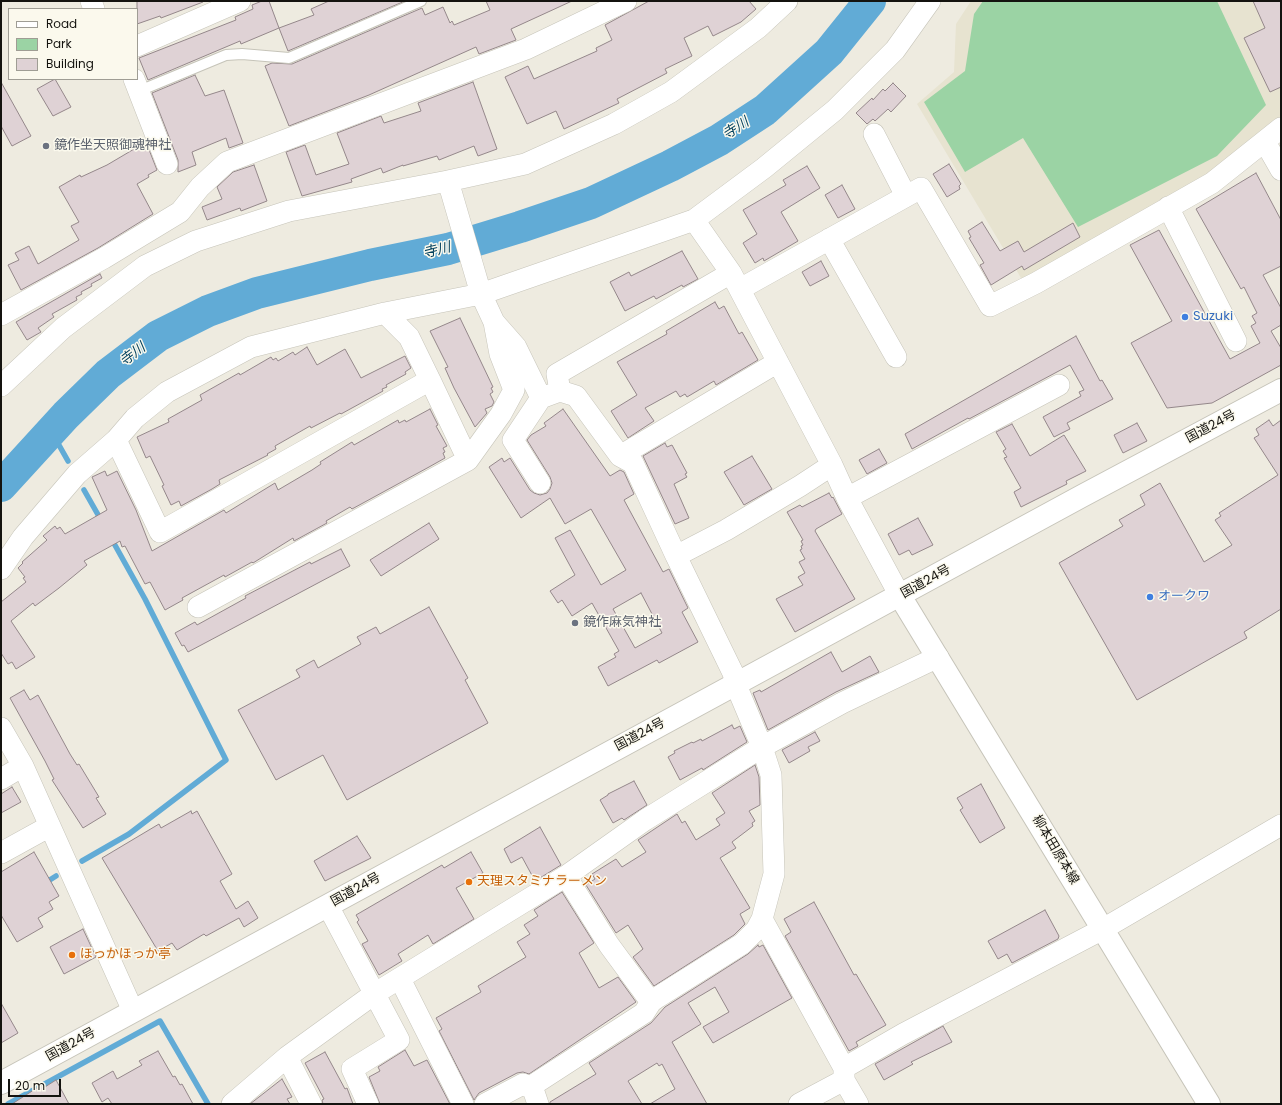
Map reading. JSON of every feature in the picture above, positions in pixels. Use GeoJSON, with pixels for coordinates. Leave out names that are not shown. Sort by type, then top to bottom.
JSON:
{"type":"FeatureCollection","features":[{"type":"Feature","properties":{"kind":"main road","name":"国道24号"},"geometry":{"type":"LineString","coordinates":[[1,1083],[1082,496],[1281,390]]}},
{"type":"Feature","properties":{"kind":"main road","name":"柳本田原本線"},"geometry":{"type":"LineString","coordinates":[[900,596],[1209,1104]]}},
{"type":"Feature","properties":{"kind":"street"},"geometry":{"type":"LineString","coordinates":[[138,46],[240,1]]}},
{"type":"Feature","properties":{"kind":"street"},"geometry":{"type":"LineString","coordinates":[[1,315],[104,258],[180,212],[200,187],[227,162],[526,49],[626,1]]}},
{"type":"Feature","properties":{"kind":"street"},"geometry":{"type":"LineString","coordinates":[[1,386],[63,328],[145,266],[196,241],[289,211],[449,184],[525,164],[614,124],[671,92],[758,28],[787,1]]}},
{"type":"Feature","properties":{"kind":"street"},"geometry":{"type":"LineString","coordinates":[[1,569],[23,538],[77,474],[116,440],[135,418],[167,392],[251,346],[479,290],[694,220],[764,168],[835,110],[895,50],[930,1]]}},
{"type":"Feature","properties":{"kind":"street"},"geometry":{"type":"LineString","coordinates":[[137,85],[167,164]]}},
{"type":"Feature","properties":{"kind":"street"},"geometry":{"type":"LineString","coordinates":[[540,483],[513,440],[551,394],[558,374],[736,281],[828,239],[921,188],[990,306],[1036,283],[1212,183],[1266,142],[1281,128]]}},
{"type":"Feature","properties":{"kind":"street"},"geometry":{"type":"LineString","coordinates":[[874,134],[906,196]]}},
{"type":"Feature","properties":{"kind":"street"},"geometry":{"type":"LineString","coordinates":[[1266,142],[1281,170]]}},
{"type":"Feature","properties":{"kind":"street"},"geometry":{"type":"LineString","coordinates":[[198,607],[468,460],[500,414],[514,390],[500,354],[494,322],[479,290],[449,184]]}},
{"type":"Feature","properties":{"kind":"street"},"geometry":{"type":"LineString","coordinates":[[1168,207],[1236,341]]}},
{"type":"Feature","properties":{"kind":"street"},"geometry":{"type":"LineString","coordinates":[[694,220],[736,281],[832,465],[847,498],[900,596]]}},
{"type":"Feature","properties":{"kind":"street"},"geometry":{"type":"LineString","coordinates":[[828,239],[896,357]]}},
{"type":"Feature","properties":{"kind":"street"},"geometry":{"type":"LineString","coordinates":[[385,313],[409,337],[468,460]]}},
{"type":"Feature","properties":{"kind":"street"},"geometry":{"type":"LineString","coordinates":[[494,322],[551,394],[576,396],[620,456],[634,463],[676,556],[733,673],[736,685],[762,747],[771,775],[774,874],[762,919],[756,930],[742,944],[651,1002],[644,1013],[536,1083],[536,1096]]}},
{"type":"Feature","properties":{"kind":"street"},"geometry":{"type":"LineString","coordinates":[[620,456],[778,362]]}},
{"type":"Feature","properties":{"kind":"street"},"geometry":{"type":"LineString","coordinates":[[116,440],[160,532],[430,380]]}},
{"type":"Feature","properties":{"kind":"street"},"geometry":{"type":"LineString","coordinates":[[847,498],[1059,385]]}},
{"type":"Feature","properties":{"kind":"street"},"geometry":{"type":"LineString","coordinates":[[676,556],[726,530],[832,465]]}},
{"type":"Feature","properties":{"kind":"street"},"geometry":{"type":"LineString","coordinates":[[232,1104],[287,1057],[374,994],[566,876],[645,820],[762,747],[842,703],[938,657]]}},
{"type":"Feature","properties":{"kind":"street"},"geometry":{"type":"LineString","coordinates":[[1,728],[23,766],[133,1011]]}},
{"type":"Feature","properties":{"kind":"street"},"geometry":{"type":"LineString","coordinates":[[1,779],[23,766]]}},
{"type":"Feature","properties":{"kind":"street"},"geometry":{"type":"LineString","coordinates":[[799,1104],[903,1034],[1103,929],[1281,825]]}},
{"type":"Feature","properties":{"kind":"street"},"geometry":{"type":"LineString","coordinates":[[1,853],[50,826]]}},
{"type":"Feature","properties":{"kind":"street"},"geometry":{"type":"LineString","coordinates":[[566,876],[609,944],[651,1002]]}},
{"type":"Feature","properties":{"kind":"street"},"geometry":{"type":"LineString","coordinates":[[328,906],[399,1040],[352,1069],[368,1104]]}},
{"type":"Feature","properties":{"kind":"street"},"geometry":{"type":"LineString","coordinates":[[762,919],[844,1074],[858,1104]]}},
{"type":"Feature","properties":{"kind":"street"},"geometry":{"type":"LineString","coordinates":[[400,979],[462,1104]]}},
{"type":"Feature","properties":{"kind":"street"},"geometry":{"type":"LineString","coordinates":[[287,1057],[311,1104]]}},
{"type":"Feature","properties":{"kind":"street"},"geometry":{"type":"LineString","coordinates":[[484,1104],[523,1084],[536,1096]]}},
{"type":"Feature","properties":{"kind":"lane"},"geometry":{"type":"LineString","coordinates":[[137,85],[226,55],[242,54],[289,58],[421,1]]}},
{"type":"Feature","properties":{"kind":"shaded area"},"geometry":{"type":"Polygon","coordinates":[[[971,1],[1281,1],[1281,119],[1226,169],[1024,283],[917,104],[954,72],[956,24],[971,1]]]}},
{"type":"Feature","properties":{"kind":"green space"},"geometry":{"type":"Polygon","coordinates":[[[983,1],[1217,1],[1266,105],[1217,156],[1078,227],[1023,138],[965,172],[924,102],[965,71],[974,14],[983,1]]]}},
{"type":"Feature","properties":{"kind":"building"},"geometry":{"type":"Polygon","coordinates":[[[137,1],[203,1],[161,18],[160,16],[138,24],[137,1]]]}},
{"type":"Feature","properties":{"kind":"building"},"geometry":{"type":"Polygon","coordinates":[[[262,1],[269,1],[279,28],[241,44],[240,41],[148,80],[139,58],[236,20],[235,17],[253,9],[252,5],[262,1]]]}},
{"type":"Feature","properties":{"kind":"building"},"geometry":{"type":"Polygon","coordinates":[[[329,1],[405,1],[288,51],[279,28],[314,15],[311,9],[329,1]]]}},
{"type":"Feature","properties":{"kind":"building"},"geometry":{"type":"Polygon","coordinates":[[[486,1],[572,1],[511,29],[516,40],[479,54],[476,47],[369,95],[289,126],[265,66],[272,63],[292,64],[422,8],[425,15],[443,7],[450,23],[452,21],[454,25],[490,10],[486,1]]]}},
{"type":"Feature","properties":{"kind":"building"},"geometry":{"type":"Polygon","coordinates":[[[649,1],[749,1],[756,9],[741,22],[713,36],[708,26],[684,38],[692,56],[665,69],[667,73],[617,99],[619,103],[564,129],[556,111],[527,124],[505,77],[528,66],[534,79],[597,51],[596,48],[612,40],[605,25],[649,1]]]}},
{"type":"Feature","properties":{"kind":"building"},"geometry":{"type":"Polygon","coordinates":[[[1253,1],[1281,1],[1281,87],[1270,92],[1244,38],[1265,28],[1253,1]]]}},
{"type":"Feature","properties":{"kind":"building"},"geometry":{"type":"Polygon","coordinates":[[[195,75],[205,96],[224,90],[243,143],[229,148],[226,138],[192,152],[196,165],[178,172],[178,160],[152,93],[195,75]]]}},
{"type":"Feature","properties":{"kind":"building"},"geometry":{"type":"Polygon","coordinates":[[[56,80],[71,107],[53,116],[37,89],[56,80]]]}},
{"type":"Feature","properties":{"kind":"building"},"geometry":{"type":"Polygon","coordinates":[[[1,82],[31,136],[12,146],[1,126],[1,82]]]}},
{"type":"Feature","properties":{"kind":"building"},"geometry":{"type":"Polygon","coordinates":[[[473,82],[497,149],[478,156],[474,146],[439,160],[437,156],[403,165],[383,173],[381,168],[351,179],[352,182],[302,196],[286,152],[305,145],[316,175],[349,164],[337,133],[381,116],[384,123],[421,111],[418,103],[473,82]]]}},
{"type":"Feature","properties":{"kind":"building"},"geometry":{"type":"Polygon","coordinates":[[[893,83],[906,96],[891,112],[888,109],[875,121],[873,119],[867,124],[856,113],[872,98],[873,100],[883,89],[885,91],[893,83]]]}},
{"type":"Feature","properties":{"kind":"building"},"geometry":{"type":"Polygon","coordinates":[[[146,142],[157,170],[137,184],[153,214],[98,248],[21,290],[8,265],[19,260],[15,253],[29,246],[38,264],[79,240],[71,226],[79,222],[59,187],[80,175],[81,177],[107,165],[146,142]]]}},
{"type":"Feature","properties":{"kind":"building"},"geometry":{"type":"Polygon","coordinates":[[[949,164],[961,184],[959,186],[960,189],[947,197],[933,174],[949,164]]]}},
{"type":"Feature","properties":{"kind":"building"},"geometry":{"type":"Polygon","coordinates":[[[254,165],[267,201],[241,211],[240,208],[207,220],[202,207],[222,199],[217,187],[233,172],[254,165]]]}},
{"type":"Feature","properties":{"kind":"building"},"geometry":{"type":"Polygon","coordinates":[[[807,166],[820,188],[781,212],[798,241],[764,261],[763,258],[755,263],[743,243],[757,234],[743,210],[786,185],[783,180],[807,166]]]}},
{"type":"Feature","properties":{"kind":"building"},"geometry":{"type":"Polygon","coordinates":[[[1256,173],[1281,220],[1281,266],[1263,275],[1281,308],[1281,325],[1271,331],[1281,348],[1281,365],[1212,403],[1167,408],[1131,343],[1172,321],[1130,245],[1159,230],[1230,359],[1260,343],[1251,326],[1256,323],[1252,316],[1257,313],[1244,287],[1241,289],[1196,209],[1256,173]]]}},
{"type":"Feature","properties":{"kind":"building"},"geometry":{"type":"Polygon","coordinates":[[[842,185],[855,209],[838,218],[825,195],[842,185]]]}},
{"type":"Feature","properties":{"kind":"building"},"geometry":{"type":"Polygon","coordinates":[[[982,222],[1000,251],[1018,241],[1024,252],[1073,223],[1080,237],[1024,270],[1022,266],[991,285],[980,265],[984,263],[969,238],[971,237],[968,231],[982,222]]]}},
{"type":"Feature","properties":{"kind":"building"},"geometry":{"type":"Polygon","coordinates":[[[682,251],[698,279],[683,287],[682,285],[656,299],[654,296],[625,311],[610,282],[629,272],[631,276],[682,251]]]}},
{"type":"Feature","properties":{"kind":"building"},"geometry":{"type":"Polygon","coordinates":[[[821,261],[829,276],[810,286],[802,272],[821,261]]]}},
{"type":"Feature","properties":{"kind":"building"},"geometry":{"type":"Polygon","coordinates":[[[100,274],[102,278],[81,292],[82,294],[76,297],[77,300],[52,314],[54,317],[38,328],[41,332],[27,340],[16,322],[100,274]]]}},
{"type":"Feature","properties":{"kind":"building"},"geometry":{"type":"Polygon","coordinates":[[[715,302],[719,309],[724,306],[739,334],[742,332],[758,360],[716,385],[714,381],[687,397],[685,394],[680,397],[676,391],[645,408],[654,421],[628,438],[611,411],[637,395],[617,362],[667,334],[666,331],[715,302]]]}},
{"type":"Feature","properties":{"kind":"building"},"geometry":{"type":"Polygon","coordinates":[[[460,318],[493,387],[491,388],[493,392],[490,394],[494,402],[492,406],[485,409],[487,413],[475,427],[454,388],[445,368],[448,367],[430,331],[460,318]]]}},
{"type":"Feature","properties":{"kind":"building"},"geometry":{"type":"Polygon","coordinates":[[[1076,336],[1100,381],[1102,380],[1113,399],[1067,423],[1070,429],[1054,437],[1043,417],[1081,396],[1079,392],[1084,390],[1070,365],[912,449],[905,434],[1076,336]]]}},
{"type":"Feature","properties":{"kind":"building"},"geometry":{"type":"Polygon","coordinates":[[[307,347],[317,365],[345,349],[361,378],[405,356],[411,368],[405,372],[406,374],[386,385],[387,387],[382,389],[383,391],[341,414],[340,413],[311,428],[310,426],[275,446],[276,449],[267,454],[268,455],[219,480],[220,484],[212,489],[181,506],[179,501],[171,505],[162,486],[164,485],[150,456],[146,458],[137,437],[169,422],[168,419],[202,400],[200,395],[239,373],[240,375],[271,357],[273,360],[276,358],[278,361],[293,352],[295,355],[307,347]]]}},
{"type":"Feature","properties":{"kind":"building"},"geometry":{"type":"Polygon","coordinates":[[[430,409],[438,425],[436,426],[447,446],[443,448],[445,458],[352,509],[350,507],[326,521],[327,523],[294,541],[293,538],[253,563],[252,562],[225,577],[224,575],[182,598],[183,600],[165,610],[150,582],[145,584],[125,546],[122,547],[120,541],[84,561],[87,565],[35,606],[33,603],[11,621],[35,657],[16,669],[12,662],[8,664],[1,653],[1,602],[26,582],[23,578],[25,577],[18,568],[23,563],[22,562],[47,540],[43,536],[55,526],[57,529],[60,527],[65,534],[107,510],[92,477],[105,471],[107,476],[117,471],[136,510],[152,551],[224,510],[226,513],[275,483],[278,490],[312,470],[321,464],[320,462],[352,442],[354,445],[398,420],[399,423],[405,420],[406,422],[430,409]]]}},
{"type":"Feature","properties":{"kind":"building"},"geometry":{"type":"Polygon","coordinates":[[[563,409],[610,476],[620,470],[624,472],[634,494],[624,500],[663,572],[669,569],[688,608],[682,612],[698,642],[659,663],[657,660],[608,686],[598,667],[616,657],[614,654],[619,651],[592,603],[572,616],[562,600],[558,603],[550,591],[575,575],[555,538],[570,530],[601,585],[626,570],[591,509],[565,524],[550,498],[521,518],[489,467],[502,458],[504,462],[510,458],[530,490],[540,495],[547,493],[552,483],[550,477],[527,440],[531,435],[546,426],[544,423],[563,409]],[[641,593],[613,609],[635,648],[662,633],[641,593]]]}},
{"type":"Feature","properties":{"kind":"building"},"geometry":{"type":"Polygon","coordinates":[[[1269,420],[1273,426],[1281,420],[1281,609],[1244,632],[1247,638],[1137,700],[1059,563],[1123,526],[1119,520],[1145,505],[1140,495],[1160,483],[1204,562],[1232,545],[1215,520],[1221,516],[1219,513],[1278,475],[1254,438],[1259,435],[1256,429],[1269,420]]]}},
{"type":"Feature","properties":{"kind":"building"},"geometry":{"type":"Polygon","coordinates":[[[1137,423],[1147,441],[1123,453],[1114,435],[1137,423]]]}},
{"type":"Feature","properties":{"kind":"building"},"geometry":{"type":"Polygon","coordinates":[[[1012,424],[1030,456],[1064,435],[1086,471],[1066,481],[1067,484],[1021,507],[1014,492],[1021,488],[1004,458],[1007,457],[1003,451],[1006,449],[996,432],[1012,424]]]}},
{"type":"Feature","properties":{"kind":"building"},"geometry":{"type":"Polygon","coordinates":[[[665,443],[667,447],[672,445],[687,473],[685,474],[687,477],[674,484],[689,518],[675,524],[643,456],[665,443]]]}},
{"type":"Feature","properties":{"kind":"building"},"geometry":{"type":"Polygon","coordinates":[[[879,449],[887,463],[867,474],[859,460],[879,449]]]}},
{"type":"Feature","properties":{"kind":"building"},"geometry":{"type":"Polygon","coordinates":[[[752,456],[772,489],[744,505],[724,472],[752,456]]]}},
{"type":"Feature","properties":{"kind":"building"},"geometry":{"type":"Polygon","coordinates":[[[829,493],[832,498],[833,497],[842,514],[815,531],[855,599],[795,632],[776,599],[803,585],[798,577],[805,573],[799,562],[805,559],[800,550],[802,549],[801,546],[803,545],[801,541],[803,540],[787,512],[800,505],[802,507],[829,493]]]}},
{"type":"Feature","properties":{"kind":"building"},"geometry":{"type":"Polygon","coordinates":[[[918,518],[933,545],[912,555],[909,550],[899,555],[888,534],[918,518]]]}},
{"type":"Feature","properties":{"kind":"building"},"geometry":{"type":"Polygon","coordinates":[[[429,523],[439,539],[381,576],[370,560],[429,523]]]}},
{"type":"Feature","properties":{"kind":"building"},"geometry":{"type":"Polygon","coordinates":[[[341,549],[350,566],[188,652],[184,645],[182,646],[175,633],[195,622],[197,625],[246,598],[245,596],[310,562],[311,564],[341,549]]]}},
{"type":"Feature","properties":{"kind":"building"},"geometry":{"type":"Polygon","coordinates":[[[429,607],[468,678],[465,680],[488,723],[347,800],[323,755],[276,780],[238,710],[300,677],[296,670],[314,660],[318,668],[361,644],[357,637],[376,627],[380,634],[429,607]]]}},
{"type":"Feature","properties":{"kind":"building"},"geometry":{"type":"Polygon","coordinates":[[[831,652],[842,672],[870,656],[879,672],[836,692],[768,730],[753,693],[760,690],[761,692],[831,652]]]}},
{"type":"Feature","properties":{"kind":"building"},"geometry":{"type":"Polygon","coordinates":[[[24,690],[30,700],[38,695],[70,754],[77,765],[79,764],[99,797],[96,798],[106,814],[83,828],[52,780],[54,779],[45,761],[10,698],[24,690]]]}},
{"type":"Feature","properties":{"kind":"building"},"geometry":{"type":"Polygon","coordinates":[[[732,725],[734,729],[740,726],[747,742],[703,770],[702,768],[680,780],[668,757],[675,753],[674,751],[692,742],[693,743],[701,739],[702,741],[732,725]]]}},
{"type":"Feature","properties":{"kind":"building"},"geometry":{"type":"Polygon","coordinates":[[[815,732],[820,741],[808,747],[810,751],[789,763],[782,750],[815,732]]]}},
{"type":"Feature","properties":{"kind":"building"},"geometry":{"type":"Polygon","coordinates":[[[755,765],[759,777],[760,805],[749,811],[755,821],[752,823],[753,826],[732,842],[736,848],[720,858],[750,908],[740,914],[745,924],[734,935],[654,986],[633,957],[643,949],[628,925],[616,933],[586,885],[595,879],[592,874],[616,859],[622,867],[646,852],[638,840],[677,814],[682,823],[685,821],[696,840],[720,825],[716,819],[725,813],[712,793],[755,765]]]}},
{"type":"Feature","properties":{"kind":"building"},"geometry":{"type":"Polygon","coordinates":[[[634,781],[647,805],[624,820],[622,818],[613,823],[600,800],[608,794],[634,781]]]}},
{"type":"Feature","properties":{"kind":"building"},"geometry":{"type":"Polygon","coordinates":[[[981,784],[1005,828],[980,843],[960,810],[963,808],[957,798],[981,784]]]}},
{"type":"Feature","properties":{"kind":"building"},"geometry":{"type":"Polygon","coordinates":[[[12,787],[21,802],[1,813],[1,794],[12,787]]]}},
{"type":"Feature","properties":{"kind":"building"},"geometry":{"type":"Polygon","coordinates":[[[191,811],[192,814],[197,811],[232,874],[220,881],[236,909],[248,901],[258,918],[244,927],[239,918],[206,936],[204,934],[177,950],[172,943],[158,951],[102,858],[159,824],[161,828],[191,811]]]}},
{"type":"Feature","properties":{"kind":"building"},"geometry":{"type":"Polygon","coordinates":[[[540,827],[561,865],[535,881],[522,857],[511,863],[504,849],[540,827]]]}},
{"type":"Feature","properties":{"kind":"building"},"geometry":{"type":"Polygon","coordinates":[[[357,836],[371,858],[325,881],[314,861],[357,836]]]}},
{"type":"Feature","properties":{"kind":"building"},"geometry":{"type":"Polygon","coordinates":[[[34,852],[59,896],[49,902],[53,909],[38,918],[43,927],[17,942],[1,915],[1,872],[34,852]]]}},
{"type":"Feature","properties":{"kind":"building"},"geometry":{"type":"Polygon","coordinates":[[[471,852],[483,873],[456,888],[474,919],[433,944],[428,935],[398,954],[402,961],[379,975],[362,944],[368,941],[357,922],[359,920],[356,915],[442,865],[444,868],[471,852]]]}},
{"type":"Feature","properties":{"kind":"building"},"geometry":{"type":"Polygon","coordinates":[[[562,892],[594,943],[579,953],[599,988],[618,977],[636,1002],[529,1074],[523,1072],[517,1073],[479,1093],[474,1100],[439,1031],[442,1029],[436,1018],[481,992],[478,986],[526,957],[517,942],[530,934],[524,925],[538,916],[534,910],[562,892]]]}},
{"type":"Feature","properties":{"kind":"building"},"geometry":{"type":"Polygon","coordinates":[[[814,902],[854,975],[856,974],[886,1025],[856,1042],[858,1046],[849,1051],[785,936],[791,932],[784,919],[814,902]]]}},
{"type":"Feature","properties":{"kind":"building"},"geometry":{"type":"Polygon","coordinates":[[[1045,910],[1059,936],[1058,939],[1012,963],[1007,954],[998,959],[988,941],[1045,910]]]}},
{"type":"Feature","properties":{"kind":"building"},"geometry":{"type":"Polygon","coordinates":[[[83,929],[96,957],[64,974],[50,947],[83,929]]]}},
{"type":"Feature","properties":{"kind":"building"},"geometry":{"type":"Polygon","coordinates":[[[758,945],[759,947],[763,945],[792,998],[713,1043],[703,1027],[729,1012],[715,987],[688,1003],[701,1024],[672,1042],[707,1104],[650,1104],[675,1089],[662,1064],[659,1066],[657,1063],[628,1081],[642,1104],[550,1104],[550,1102],[596,1074],[589,1063],[651,1023],[665,1007],[748,954],[758,945]]]}},
{"type":"Feature","properties":{"kind":"building"},"geometry":{"type":"Polygon","coordinates":[[[1,1003],[18,1033],[1,1043],[1,1003]]]}},
{"type":"Feature","properties":{"kind":"building"},"geometry":{"type":"Polygon","coordinates":[[[943,1026],[952,1042],[911,1062],[913,1064],[884,1080],[875,1064],[943,1026]]]}},
{"type":"Feature","properties":{"kind":"building"},"geometry":{"type":"Polygon","coordinates":[[[405,1050],[414,1066],[427,1060],[450,1104],[380,1104],[369,1077],[380,1071],[378,1067],[405,1050]]]}},
{"type":"Feature","properties":{"kind":"building"},"geometry":{"type":"Polygon","coordinates":[[[158,1051],[173,1077],[175,1076],[180,1085],[182,1084],[193,1104],[112,1104],[108,1098],[102,1102],[92,1083],[113,1071],[117,1079],[142,1065],[139,1061],[158,1051]]]}},
{"type":"Feature","properties":{"kind":"building"},"geometry":{"type":"Polygon","coordinates":[[[325,1052],[345,1089],[347,1088],[353,1104],[323,1104],[322,1100],[324,1099],[305,1063],[325,1052]]]}},
{"type":"Feature","properties":{"kind":"building"},"geometry":{"type":"Polygon","coordinates":[[[282,1079],[292,1097],[287,1099],[290,1104],[250,1104],[282,1079]]]}},
{"type":"Feature","properties":{"kind":"building"},"geometry":{"type":"Polygon","coordinates":[[[56,1080],[69,1104],[12,1104],[43,1084],[45,1087],[56,1080]]]}},
{"type":"Feature","properties":{"kind":"waterway","name":"寺川"},"geometry":{"type":"LineString","coordinates":[[1,486],[66,415],[108,374],[158,336],[208,311],[257,293],[370,265],[448,249],[520,227],[591,203],[670,166],[719,140],[765,110],[829,52],[870,1]]}},
{"type":"Feature","properties":{"kind":"waterway"},"geometry":{"type":"LineString","coordinates":[[51,431],[68,461]]}},
{"type":"Feature","properties":{"kind":"waterway"},"geometry":{"type":"LineString","coordinates":[[84,490],[101,520]]}},
{"type":"Feature","properties":{"kind":"waterway"},"geometry":{"type":"LineString","coordinates":[[82,861],[129,834],[226,760],[145,599],[111,538]]}},
{"type":"Feature","properties":{"kind":"waterway"},"geometry":{"type":"LineString","coordinates":[[45,883],[56,876]]}},
{"type":"Feature","properties":{"kind":"waterway"},"geometry":{"type":"LineString","coordinates":[[8,1104],[160,1021],[208,1104]]}},
{"type":"Feature","properties":{"kind":"place","name":"鏡作坐天照御魂神社"},"geometry":{"type":"Point","coordinates":[46,146]}},
{"type":"Feature","properties":{"kind":"place","name":"Suzuki"},"geometry":{"type":"Point","coordinates":[1185,317]}},
{"type":"Feature","properties":{"kind":"place","name":"オークワ"},"geometry":{"type":"Point","coordinates":[1150,597]}},
{"type":"Feature","properties":{"kind":"place","name":"鏡作麻気神社"},"geometry":{"type":"Point","coordinates":[575,623]}},
{"type":"Feature","properties":{"kind":"place","name":"天理スタミナラーメン"},"geometry":{"type":"Point","coordinates":[469,882]}},
{"type":"Feature","properties":{"kind":"place","name":"ほっかほっか亭"},"geometry":{"type":"Point","coordinates":[72,955]}}]}
